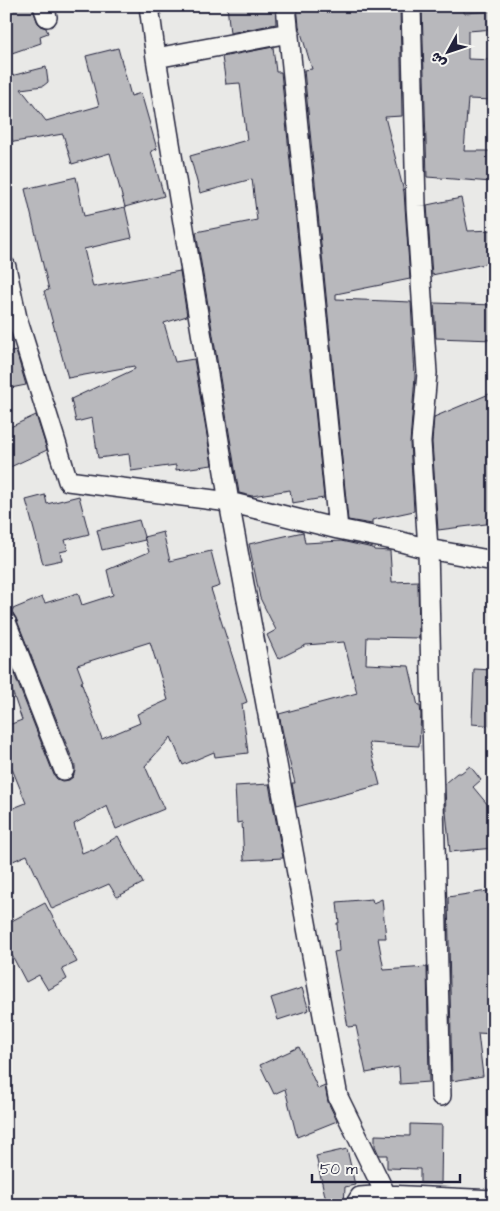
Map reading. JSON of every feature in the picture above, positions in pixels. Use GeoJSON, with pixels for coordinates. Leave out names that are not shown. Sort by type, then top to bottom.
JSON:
{"type":"FeatureCollection","features":[{"type":"Feature","properties":{"kind":"street"},"geometry":{"type":"LineString","coordinates":[[149,6],[229,502],[338,1097],[386,1195]]}},
{"type":"Feature","properties":{"kind":"street"},"geometry":{"type":"LineString","coordinates":[[286,6],[338,529]]}},
{"type":"Feature","properties":{"kind":"street"},"geometry":{"type":"LineString","coordinates":[[411,6],[416,206],[427,373],[421,442],[428,549],[441,1096]]}},
{"type":"Feature","properties":{"kind":"street"},"geometry":{"type":"LineString","coordinates":[[156,58],[289,33]]}},
{"type":"Feature","properties":{"kind":"street"},"geometry":{"type":"LineString","coordinates":[[6,267],[17,318],[68,481],[229,502],[338,529],[428,549],[494,561]]}},
{"type":"Feature","properties":{"kind":"street"},"geometry":{"type":"LineString","coordinates":[[6,622],[64,770]]}},
{"type":"Feature","properties":{"kind":"street"},"geometry":{"type":"LineString","coordinates":[[355,1205],[360,1197],[386,1195],[494,1200]]}},
{"type":"Feature","properties":{"kind":"building"},"geometry":{"type":"Polygon","coordinates":[[[15,6],[32,6],[37,21],[40,26],[46,28],[48,33],[40,36],[41,43],[6,55],[6,10],[15,6]]]}},
{"type":"Feature","properties":{"kind":"building"},"geometry":{"type":"Polygon","coordinates":[[[227,6],[275,6],[276,24],[230,33],[227,6]]]}},
{"type":"Feature","properties":{"kind":"building"},"geometry":{"type":"Polygon","coordinates":[[[297,6],[400,6],[402,116],[385,117],[404,192],[410,279],[336,294],[336,299],[411,302],[415,376],[410,443],[414,511],[372,520],[372,524],[348,520],[304,70],[312,69],[299,26],[297,6]]]}},
{"type":"Feature","properties":{"kind":"building"},"geometry":{"type":"Polygon","coordinates":[[[422,6],[464,6],[464,13],[494,11],[494,29],[468,31],[468,59],[494,60],[494,100],[468,99],[464,151],[494,151],[494,176],[492,176],[492,182],[427,177],[422,6]]]}},
{"type":"Feature","properties":{"kind":"building"},"geometry":{"type":"Polygon","coordinates":[[[273,47],[276,72],[281,72],[324,498],[292,503],[290,490],[252,496],[239,493],[196,232],[257,220],[252,179],[200,193],[190,156],[247,140],[240,83],[226,84],[222,57],[273,47]]]}},
{"type":"Feature","properties":{"kind":"building"},"geometry":{"type":"Polygon","coordinates":[[[118,48],[131,96],[141,93],[157,149],[151,151],[164,196],[125,207],[110,153],[72,164],[63,134],[14,142],[6,132],[6,70],[11,76],[46,67],[48,82],[43,86],[21,89],[46,121],[99,106],[86,56],[118,48]]]}},
{"type":"Feature","properties":{"kind":"building"},"geometry":{"type":"Polygon","coordinates":[[[76,177],[84,216],[125,207],[132,238],[84,249],[93,287],[180,271],[187,316],[164,323],[175,362],[194,359],[212,465],[176,470],[176,465],[131,471],[129,454],[98,458],[92,418],[76,422],[71,399],[135,369],[134,366],[68,378],[44,291],[49,290],[25,189],[76,177]]]}},
{"type":"Feature","properties":{"kind":"building"},"geometry":{"type":"Polygon","coordinates":[[[461,198],[468,231],[494,230],[494,262],[432,275],[427,205],[461,198]]]}},
{"type":"Feature","properties":{"kind":"building"},"geometry":{"type":"Polygon","coordinates":[[[434,303],[494,305],[494,340],[436,338],[434,303]]]}},
{"type":"Feature","properties":{"kind":"building"},"geometry":{"type":"Polygon","coordinates":[[[16,351],[26,385],[6,389],[6,353],[16,351]]]}},
{"type":"Feature","properties":{"kind":"building"},"geometry":{"type":"Polygon","coordinates":[[[494,392],[494,523],[438,530],[432,442],[434,417],[494,392]]]}},
{"type":"Feature","properties":{"kind":"building"},"geometry":{"type":"Polygon","coordinates":[[[36,415],[47,450],[6,469],[6,429],[36,415]]]}},
{"type":"Feature","properties":{"kind":"building"},"geometry":{"type":"Polygon","coordinates":[[[45,495],[47,504],[79,496],[89,534],[65,540],[68,550],[60,552],[62,560],[43,564],[26,500],[45,495]]]}},
{"type":"Feature","properties":{"kind":"building"},"geometry":{"type":"Polygon","coordinates":[[[139,520],[145,540],[102,550],[97,530],[139,520]]]}},
{"type":"Feature","properties":{"kind":"building"},"geometry":{"type":"Polygon","coordinates":[[[163,532],[170,561],[211,551],[220,586],[211,589],[247,702],[242,704],[248,753],[215,757],[214,752],[183,765],[171,737],[145,766],[164,809],[116,829],[107,806],[74,824],[82,853],[92,849],[93,851],[118,836],[143,883],[117,897],[109,884],[52,909],[27,855],[13,861],[6,845],[6,811],[26,803],[6,754],[6,726],[22,720],[6,673],[6,653],[54,775],[62,781],[69,780],[73,777],[75,766],[16,618],[13,613],[8,611],[42,597],[45,603],[78,593],[82,605],[113,595],[107,570],[149,552],[144,537],[163,532]],[[150,642],[77,665],[83,681],[81,682],[102,739],[140,723],[137,714],[168,700],[150,642]]]}},
{"type":"Feature","properties":{"kind":"building"},"geometry":{"type":"Polygon","coordinates":[[[303,532],[305,543],[341,541],[373,548],[374,550],[390,551],[392,582],[418,581],[419,638],[367,637],[366,664],[409,666],[421,715],[419,746],[369,743],[380,785],[296,807],[292,783],[295,783],[279,714],[357,693],[344,642],[306,645],[278,659],[267,635],[276,630],[260,598],[249,544],[303,532]]]}},
{"type":"Feature","properties":{"kind":"building"},"geometry":{"type":"Polygon","coordinates":[[[474,669],[494,670],[494,726],[472,724],[474,669]]]}},
{"type":"Feature","properties":{"kind":"building"},"geometry":{"type":"Polygon","coordinates":[[[470,766],[481,780],[473,787],[488,805],[489,813],[494,819],[494,848],[450,852],[445,783],[457,773],[461,773],[470,766]]]}},
{"type":"Feature","properties":{"kind":"building"},"geometry":{"type":"Polygon","coordinates":[[[269,784],[283,858],[244,860],[242,822],[237,823],[235,786],[269,784]]]}},
{"type":"Feature","properties":{"kind":"building"},"geometry":{"type":"Polygon","coordinates":[[[494,890],[494,948],[489,948],[494,1034],[478,1033],[483,1076],[452,1081],[448,897],[494,890]]]}},
{"type":"Feature","properties":{"kind":"building"},"geometry":{"type":"Polygon","coordinates":[[[372,899],[373,903],[382,899],[386,938],[378,938],[384,970],[427,967],[429,1082],[400,1084],[399,1067],[366,1073],[356,1026],[348,1027],[334,952],[339,951],[337,902],[372,899]]]}},
{"type":"Feature","properties":{"kind":"building"},"geometry":{"type":"Polygon","coordinates":[[[45,903],[77,962],[62,969],[67,979],[48,990],[39,975],[26,982],[6,944],[6,924],[45,903]]]}},
{"type":"Feature","properties":{"kind":"building"},"geometry":{"type":"Polygon","coordinates":[[[302,988],[309,1010],[278,1020],[271,998],[302,988]]]}},
{"type":"Feature","properties":{"kind":"building"},"geometry":{"type":"Polygon","coordinates":[[[299,1047],[318,1089],[325,1086],[328,1102],[337,1121],[297,1137],[285,1089],[274,1094],[260,1065],[299,1047]]]}},
{"type":"Feature","properties":{"kind":"building"},"geometry":{"type":"Polygon","coordinates":[[[410,1124],[442,1125],[441,1184],[420,1183],[420,1169],[387,1168],[387,1155],[379,1155],[375,1146],[375,1135],[410,1136],[410,1124]]]}},
{"type":"Feature","properties":{"kind":"building"},"geometry":{"type":"Polygon","coordinates":[[[347,1149],[355,1185],[345,1187],[344,1205],[327,1205],[316,1156],[347,1149]]]}}]}
